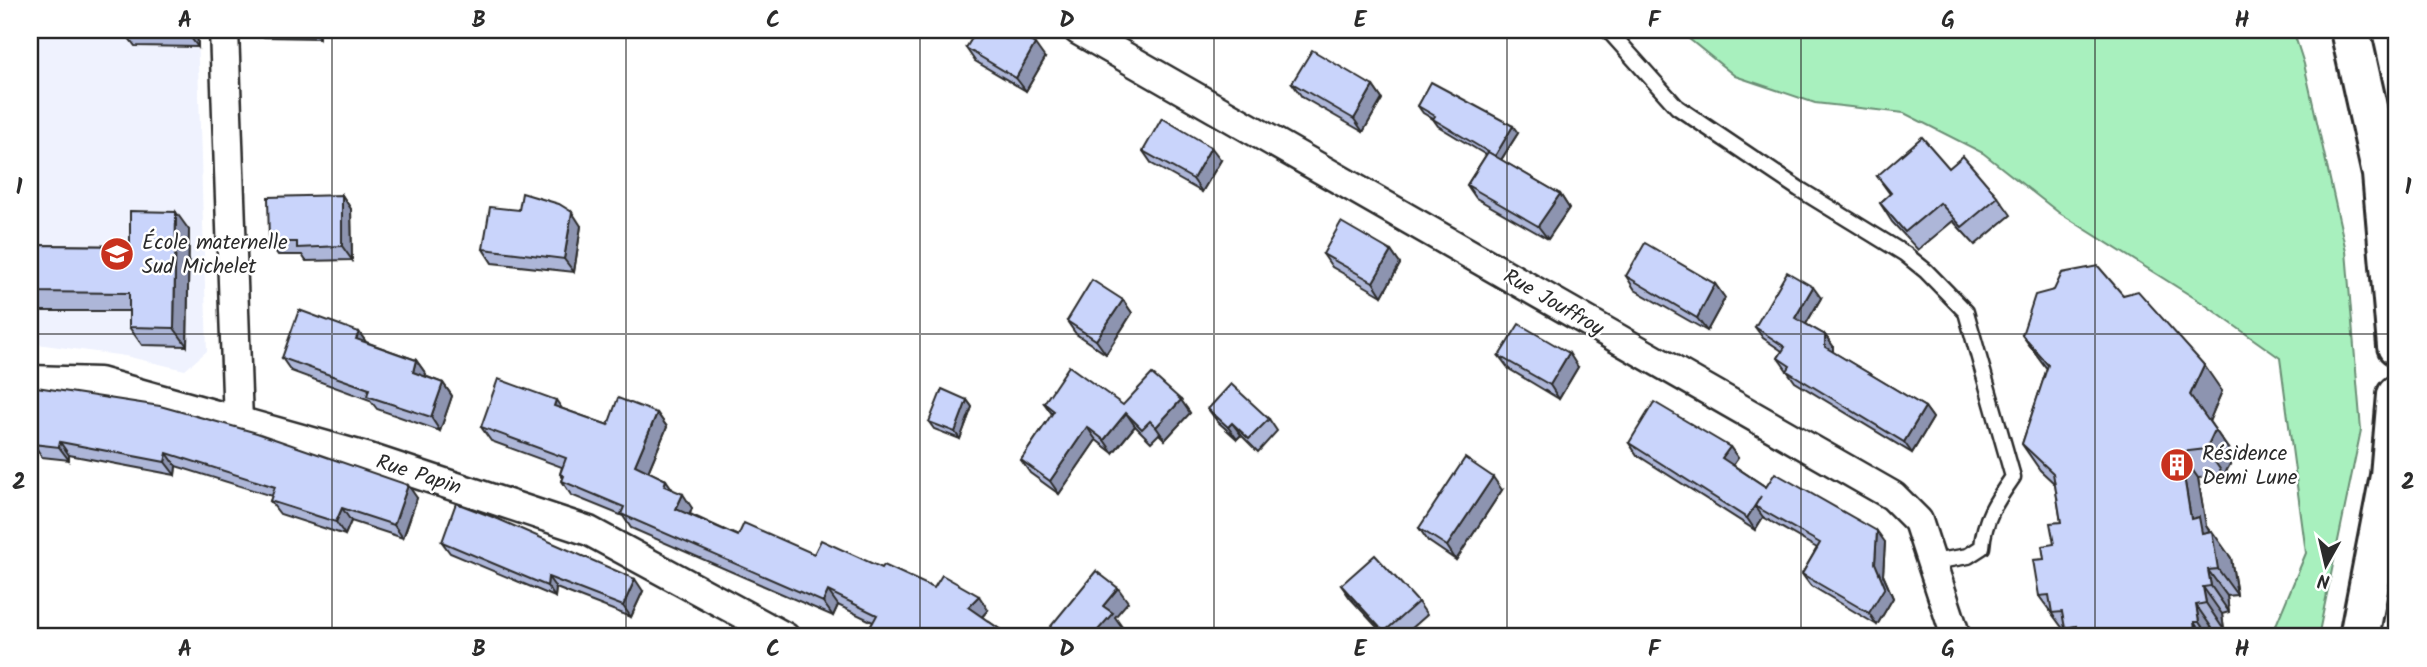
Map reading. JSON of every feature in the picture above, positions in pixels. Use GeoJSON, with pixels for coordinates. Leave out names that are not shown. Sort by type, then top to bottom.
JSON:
{"type":"FeatureCollection","features":[{"type":"Feature","properties":{"kind":"main road"},"geometry":{"type":"LineString","coordinates":[[2353,33],[2382,174],[2397,346]]}},
{"type":"Feature","properties":{"kind":"main road"},"geometry":{"type":"LineString","coordinates":[[2359,637],[2390,476],[2397,395]]}},
{"type":"Feature","properties":{"kind":"street"},"geometry":{"type":"LineString","coordinates":[[224,30],[237,422]]}},
{"type":"Feature","properties":{"kind":"street","name":"Rue Jouffroy"},"geometry":{"type":"LineString","coordinates":[[1078,30],[1893,496],[1919,522],[1956,637]]}},
{"type":"Feature","properties":{"kind":"street","name":"Rue Papin"},"geometry":{"type":"LineString","coordinates":[[30,380],[99,382],[369,458],[589,531],[785,637]]}},
{"type":"Feature","properties":{"kind":"lane"},"geometry":{"type":"LineString","coordinates":[[1608,30],[1677,107],[1798,189],[1905,254],[1926,271],[1966,312],[2013,477],[1990,510],[1982,547],[1968,556],[1933,562]]}},
{"type":"Feature","properties":{"kind":"shaded area","name":"École maternelle Sud Michelet"},"geometry":{"type":"Polygon","coordinates":[[[30,30],[197,30],[207,351],[185,370],[125,356],[30,343],[30,30]]]}},
{"type":"Feature","properties":{"kind":"green space"},"geometry":{"type":"Polygon","coordinates":[[[1678,30],[2293,30],[2304,64],[2346,251],[2361,430],[2318,637],[2271,637],[2306,553],[2280,358],[2204,304],[2058,212],[1983,153],[1904,113],[1815,103],[1735,76],[1678,30]]]}},
{"type":"Feature","properties":{"kind":"building"},"geometry":{"type":"Polygon","coordinates":[[[125,30],[188,30],[188,34],[125,33],[125,30]]]}},
{"type":"Feature","properties":{"kind":"building"},"geometry":{"type":"Polygon","coordinates":[[[977,30],[1010,30],[1035,44],[1016,78],[966,48],[977,30]]]}},
{"type":"Feature","properties":{"kind":"building"},"geometry":{"type":"Polygon","coordinates":[[[1312,50],[1373,86],[1354,119],[1292,83],[1312,50]]]}},
{"type":"Feature","properties":{"kind":"building"},"geometry":{"type":"Polygon","coordinates":[[[1431,82],[1513,126],[1495,156],[1433,119],[1435,116],[1418,106],[1431,82]]]}},
{"type":"Feature","properties":{"kind":"building"},"geometry":{"type":"Polygon","coordinates":[[[1162,118],[1211,147],[1193,179],[1143,151],[1162,118]]]}},
{"type":"Feature","properties":{"kind":"building"},"geometry":{"type":"Polygon","coordinates":[[[1922,137],[1949,168],[1963,156],[1998,197],[1962,227],[1940,203],[1905,232],[1880,203],[1891,193],[1877,176],[1922,137]]]}},
{"type":"Feature","properties":{"kind":"building"},"geometry":{"type":"Polygon","coordinates":[[[1488,152],[1560,194],[1538,226],[1467,185],[1488,152]]]}},
{"type":"Feature","properties":{"kind":"building"},"geometry":{"type":"Polygon","coordinates":[[[522,193],[559,204],[572,212],[564,259],[483,249],[490,207],[519,210],[522,193]]]}},
{"type":"Feature","properties":{"kind":"building"},"geometry":{"type":"Polygon","coordinates":[[[342,195],[342,246],[297,248],[297,242],[269,242],[268,197],[342,195]]]}},
{"type":"Feature","properties":{"kind":"building"},"geometry":{"type":"Polygon","coordinates":[[[130,211],[176,212],[174,328],[129,327],[129,293],[30,292],[30,245],[130,246],[130,211]]]}},
{"type":"Feature","properties":{"kind":"building"},"geometry":{"type":"Polygon","coordinates":[[[1341,222],[1391,251],[1373,282],[1323,254],[1341,222]]]}},
{"type":"Feature","properties":{"kind":"building"},"geometry":{"type":"Polygon","coordinates":[[[1645,243],[1715,284],[1697,318],[1626,276],[1645,243]]]}},
{"type":"Feature","properties":{"kind":"building","name":"Résidence Demi Lune"},"geometry":{"type":"Polygon","coordinates":[[[2098,266],[2123,295],[2138,291],[2204,365],[2190,395],[2215,430],[2206,449],[2180,452],[2191,519],[2199,517],[2202,533],[2212,531],[2218,569],[2208,570],[2211,586],[2203,587],[2206,603],[2196,605],[2199,622],[2194,622],[2196,637],[2078,637],[2076,626],[2065,628],[2062,612],[2052,613],[2049,595],[2039,596],[2033,560],[2044,559],[2042,546],[2054,544],[2050,523],[2061,522],[2053,473],[2022,444],[2048,365],[2022,335],[2035,295],[2054,290],[2062,273],[2098,266]]]}},
{"type":"Feature","properties":{"kind":"building"},"geometry":{"type":"Polygon","coordinates":[[[1787,272],[1813,287],[1795,318],[1825,335],[1825,347],[1925,407],[1904,442],[1787,371],[1790,366],[1778,358],[1785,347],[1755,327],[1787,272]]]}},
{"type":"Feature","properties":{"kind":"building"},"geometry":{"type":"Polygon","coordinates":[[[1092,280],[1123,300],[1096,340],[1067,321],[1092,280]]]}},
{"type":"Feature","properties":{"kind":"building"},"geometry":{"type":"Polygon","coordinates":[[[299,310],[359,332],[356,339],[416,360],[413,372],[443,383],[431,417],[367,396],[369,389],[282,358],[299,310]]]}},
{"type":"Feature","properties":{"kind":"building"},"geometry":{"type":"Polygon","coordinates":[[[1519,324],[1569,353],[1550,385],[1499,356],[1519,324]]]}},
{"type":"Feature","properties":{"kind":"building"},"geometry":{"type":"Polygon","coordinates":[[[1069,366],[1123,405],[1152,374],[1181,400],[1156,427],[1150,421],[1142,429],[1126,413],[1104,440],[1087,427],[1050,481],[1021,460],[1054,411],[1044,403],[1069,366]]]}},
{"type":"Feature","properties":{"kind":"building"},"geometry":{"type":"Polygon","coordinates":[[[498,379],[556,400],[554,406],[608,425],[618,398],[657,413],[635,465],[666,480],[664,486],[683,494],[676,509],[738,536],[744,523],[814,554],[821,540],[934,588],[942,575],[979,596],[968,607],[1011,637],[929,637],[919,630],[915,637],[874,637],[867,633],[877,615],[828,591],[823,602],[621,514],[624,507],[562,481],[564,476],[560,474],[566,458],[481,427],[498,379]]]}},
{"type":"Feature","properties":{"kind":"building"},"geometry":{"type":"Polygon","coordinates":[[[1231,384],[1269,419],[1249,439],[1232,423],[1228,427],[1208,409],[1231,384]]]}},
{"type":"Feature","properties":{"kind":"building"},"geometry":{"type":"Polygon","coordinates":[[[30,386],[160,406],[257,433],[408,485],[394,525],[342,508],[336,522],[270,501],[275,487],[167,453],[165,462],[60,442],[59,447],[33,444],[34,434],[30,433],[30,386]]]}},
{"type":"Feature","properties":{"kind":"building"},"geometry":{"type":"Polygon","coordinates":[[[942,389],[967,400],[955,432],[929,422],[942,389]]]}},
{"type":"Feature","properties":{"kind":"building"},"geometry":{"type":"Polygon","coordinates":[[[1654,402],[1730,447],[1722,458],[1766,487],[1775,473],[1877,531],[1875,563],[1885,587],[1869,613],[1802,574],[1820,543],[1755,506],[1761,496],[1747,518],[1629,443],[1654,402]]]}},
{"type":"Feature","properties":{"kind":"building"},"geometry":{"type":"Polygon","coordinates":[[[1465,458],[1493,477],[1447,546],[1419,528],[1465,458]]]}},
{"type":"Feature","properties":{"kind":"building"},"geometry":{"type":"Polygon","coordinates":[[[456,503],[635,579],[623,606],[548,577],[547,586],[442,542],[456,503]]]}},
{"type":"Feature","properties":{"kind":"building"},"geometry":{"type":"Polygon","coordinates":[[[1375,555],[1418,602],[1384,632],[1341,585],[1375,555]]]}},
{"type":"Feature","properties":{"kind":"building"},"geometry":{"type":"Polygon","coordinates":[[[1096,571],[1118,588],[1103,606],[1113,613],[1092,637],[1042,637],[1096,571]]]}},
{"type":"Feature","properties":{"kind":"place","name":"École maternelle Sud Michelet"},"geometry":{"type":"Point","coordinates":[117,254]}},
{"type":"Feature","properties":{"kind":"place","name":"Résidence Demi Lune"},"geometry":{"type":"Point","coordinates":[2177,465]}}]}
